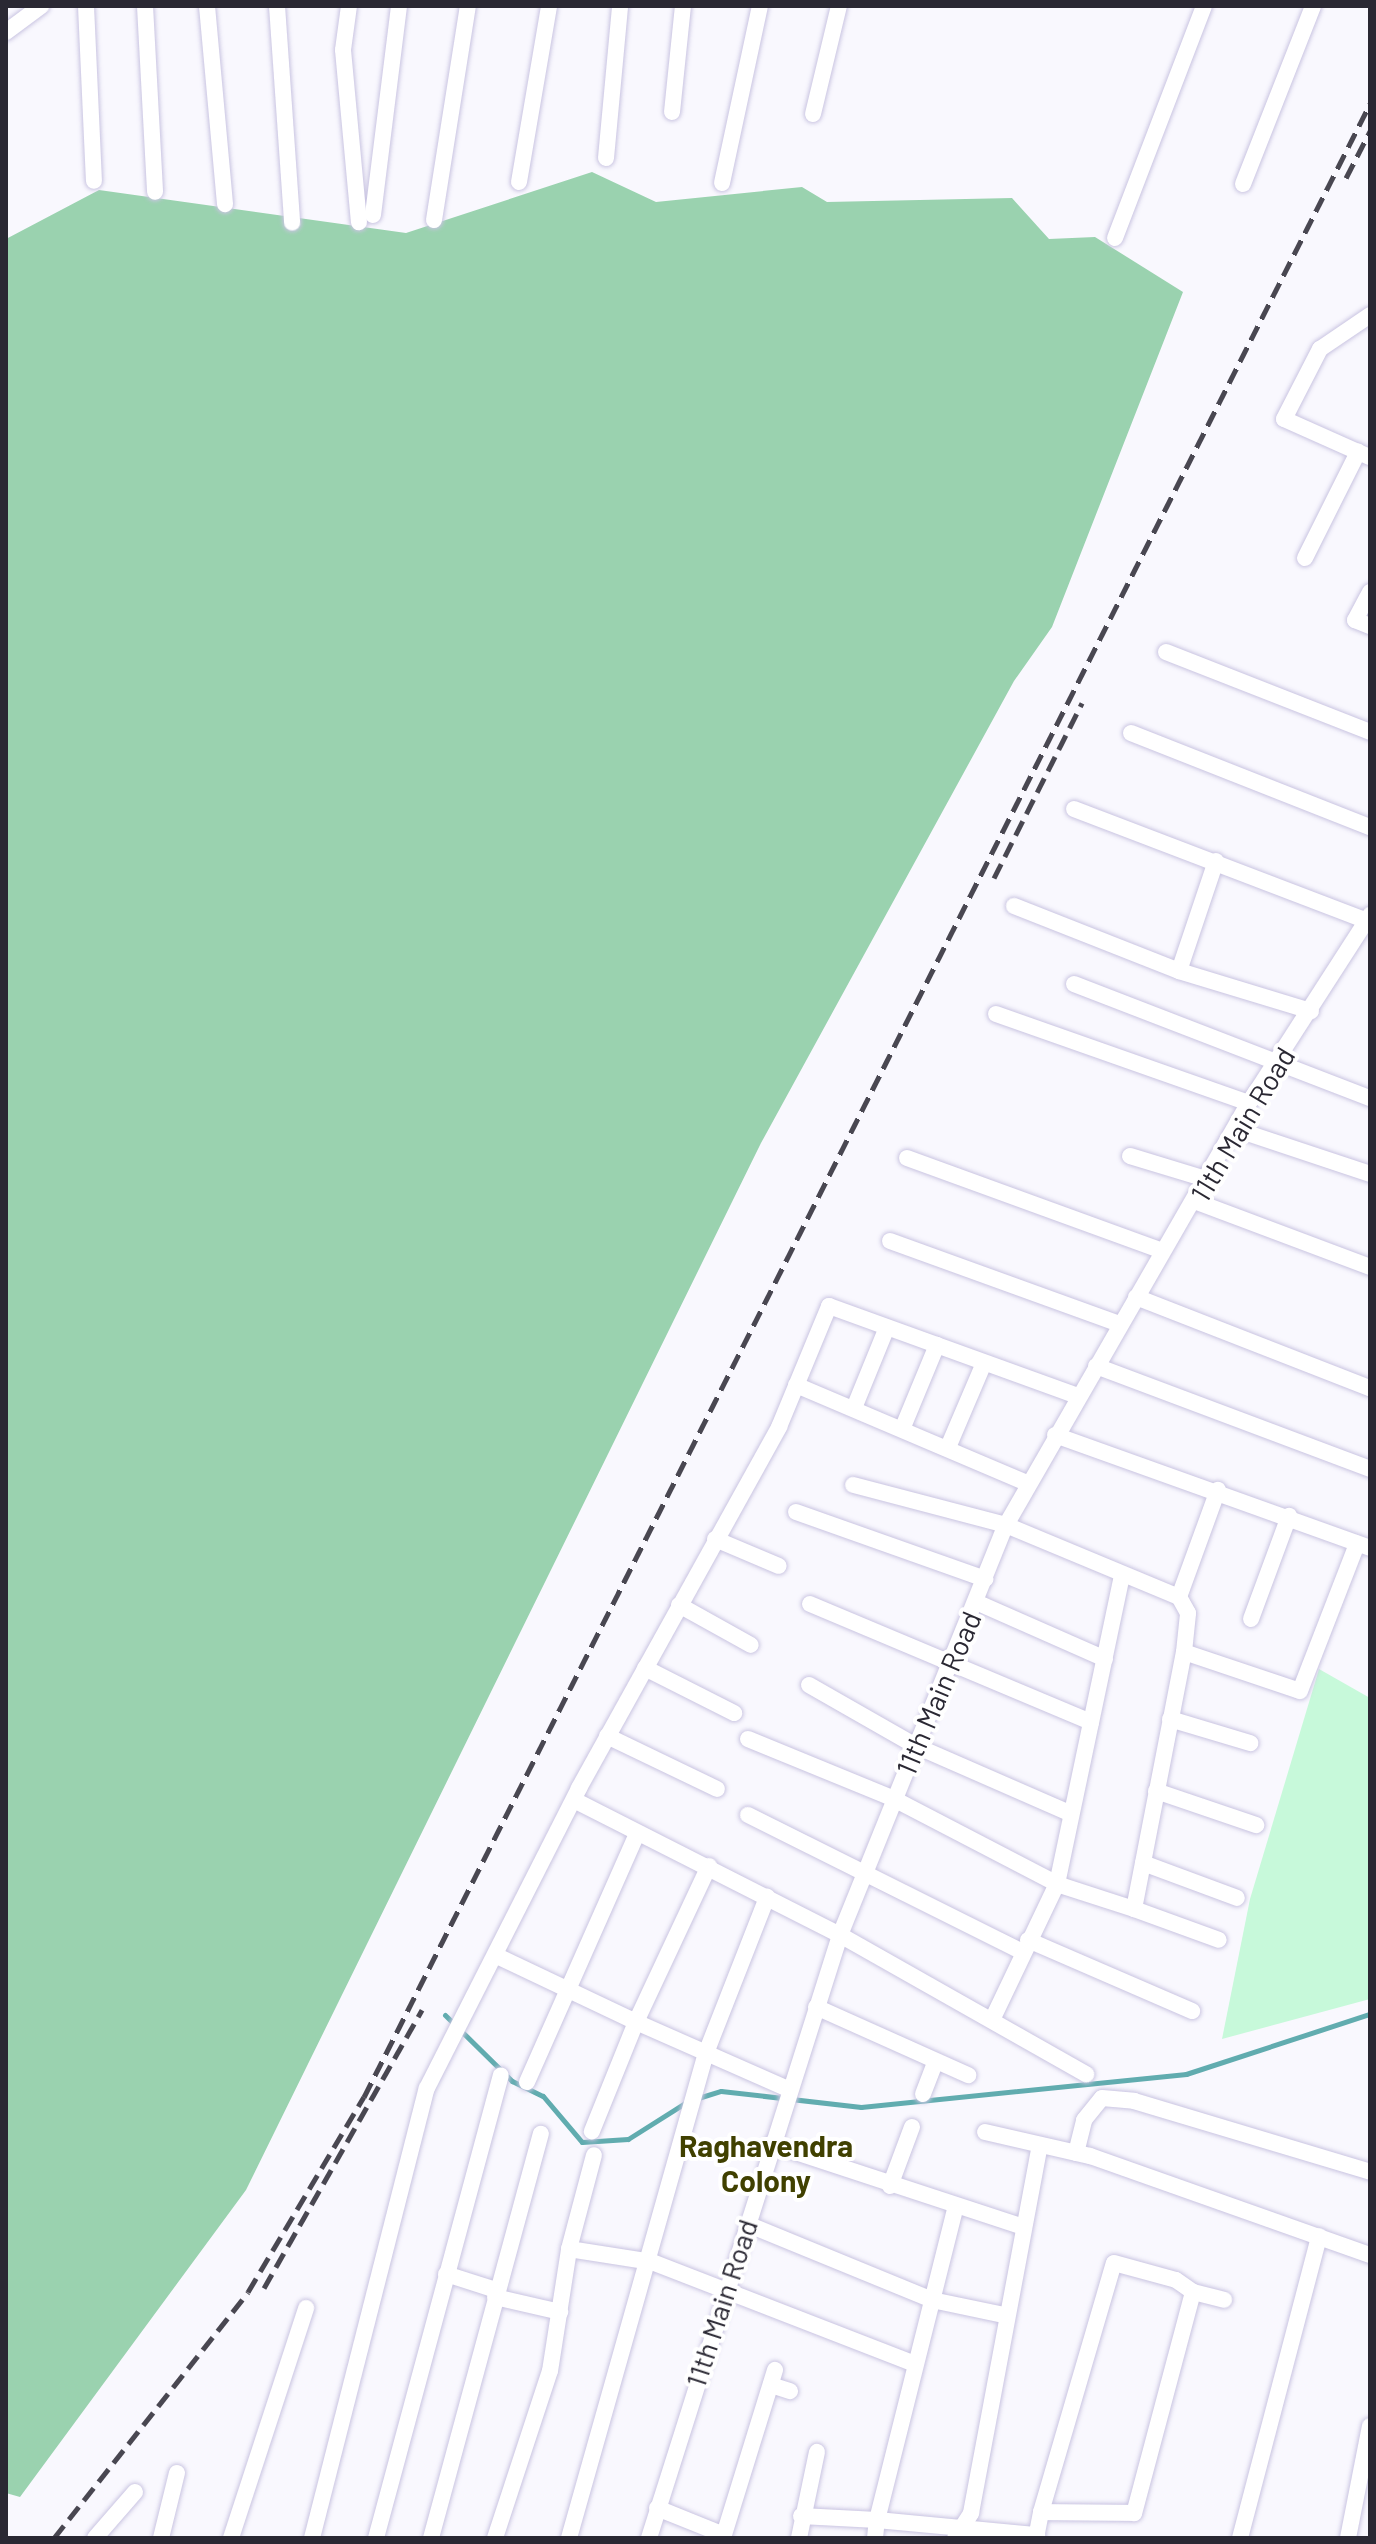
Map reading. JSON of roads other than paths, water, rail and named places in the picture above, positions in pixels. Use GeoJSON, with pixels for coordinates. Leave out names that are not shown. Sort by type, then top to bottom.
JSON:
{"type":"FeatureCollection","features":[{"type":"Feature","properties":{"kind":"street"},"geometry":{"type":"LineString","coordinates":[[6,32],[41,6]]}},
{"type":"Feature","properties":{"kind":"street"},"geometry":{"type":"LineString","coordinates":[[86,6],[94,181]]}},
{"type":"Feature","properties":{"kind":"street"},"geometry":{"type":"LineString","coordinates":[[145,6],[155,192]]}},
{"type":"Feature","properties":{"kind":"street"},"geometry":{"type":"LineString","coordinates":[[207,6],[225,204]]}},
{"type":"Feature","properties":{"kind":"street"},"geometry":{"type":"LineString","coordinates":[[277,6],[292,222]]}},
{"type":"Feature","properties":{"kind":"street"},"geometry":{"type":"LineString","coordinates":[[349,6],[343,50],[366,219],[399,6]]}},
{"type":"Feature","properties":{"kind":"street"},"geometry":{"type":"LineString","coordinates":[[434,220],[468,6]]}},
{"type":"Feature","properties":{"kind":"street"},"geometry":{"type":"LineString","coordinates":[[519,182],[549,6]]}},
{"type":"Feature","properties":{"kind":"street"},"geometry":{"type":"LineString","coordinates":[[606,158],[620,6]]}},
{"type":"Feature","properties":{"kind":"street"},"geometry":{"type":"LineString","coordinates":[[672,112],[683,6]]}},
{"type":"Feature","properties":{"kind":"street"},"geometry":{"type":"LineString","coordinates":[[722,183],[760,6]]}},
{"type":"Feature","properties":{"kind":"street"},"geometry":{"type":"LineString","coordinates":[[813,114],[839,6]]}},
{"type":"Feature","properties":{"kind":"street"},"geometry":{"type":"LineString","coordinates":[[1115,238],[1204,6]]}},
{"type":"Feature","properties":{"kind":"street"},"geometry":{"type":"LineString","coordinates":[[1243,184],[1313,6]]}},
{"type":"Feature","properties":{"kind":"street"},"geometry":{"type":"LineString","coordinates":[[1305,558],[1364,454],[1284,419],[1320,349],[1363,332],[1370,315]]}},
{"type":"Feature","properties":{"kind":"street"},"geometry":{"type":"LineString","coordinates":[[1370,592],[1355,620],[1370,626]]}},
{"type":"Feature","properties":{"kind":"street"},"geometry":{"type":"LineString","coordinates":[[1166,652],[1370,732]]}},
{"type":"Feature","properties":{"kind":"street"},"geometry":{"type":"LineString","coordinates":[[1131,733],[1370,827]]}},
{"type":"Feature","properties":{"kind":"street"},"geometry":{"type":"LineString","coordinates":[[1074,809],[1368,918]]}},
{"type":"Feature","properties":{"kind":"street"},"geometry":{"type":"LineString","coordinates":[[1179,971],[1216,861]]}},
{"type":"Feature","properties":{"kind":"street"},"geometry":{"type":"LineString","coordinates":[[1014,906],[1179,971],[1311,1011]]}},
{"type":"Feature","properties":{"kind":"street","name":"11th Main Road"},"geometry":{"type":"LineString","coordinates":[[649,2538],[730,2289],[771,2144],[840,1935],[1006,1525],[1119,1324],[1197,1202],[1238,1130],[1249,1103],[1278,1065],[1368,918]]}},
{"type":"Feature","properties":{"kind":"street"},"geometry":{"type":"LineString","coordinates":[[1074,984],[1370,1098]]}},
{"type":"Feature","properties":{"kind":"street"},"geometry":{"type":"LineString","coordinates":[[996,1014],[1249,1103]]}},
{"type":"Feature","properties":{"kind":"street"},"geometry":{"type":"LineString","coordinates":[[1238,1130],[1370,1174]]}},
{"type":"Feature","properties":{"kind":"street"},"geometry":{"type":"LineString","coordinates":[[1130,1156],[1209,1180]]}},
{"type":"Feature","properties":{"kind":"street"},"geometry":{"type":"LineString","coordinates":[[907,1158],[1163,1251]]}},
{"type":"Feature","properties":{"kind":"street"},"geometry":{"type":"LineString","coordinates":[[1197,1202],[1370,1267]]}},
{"type":"Feature","properties":{"kind":"street"},"geometry":{"type":"LineString","coordinates":[[890,1241],[1119,1324]]}},
{"type":"Feature","properties":{"kind":"street"},"geometry":{"type":"LineString","coordinates":[[1136,1297],[1370,1388]]}},
{"type":"Feature","properties":{"kind":"street"},"geometry":{"type":"LineString","coordinates":[[312,2538],[427,2088],[607,1736],[796,1385],[829,1306],[1077,1396]]}},
{"type":"Feature","properties":{"kind":"street"},"geometry":{"type":"LineString","coordinates":[[854,1408],[887,1327]]}},
{"type":"Feature","properties":{"kind":"street"},"geometry":{"type":"LineString","coordinates":[[903,1427],[937,1345]]}},
{"type":"Feature","properties":{"kind":"street"},"geometry":{"type":"LineString","coordinates":[[949,1445],[984,1363]]}},
{"type":"Feature","properties":{"kind":"street"},"geometry":{"type":"LineString","coordinates":[[1096,1366],[1370,1469]]}},
{"type":"Feature","properties":{"kind":"street"},"geometry":{"type":"LineString","coordinates":[[796,1385],[949,1445],[1027,1483]]}},
{"type":"Feature","properties":{"kind":"street"},"geometry":{"type":"LineString","coordinates":[[1055,1435],[1218,1490],[1363,1546],[1300,1691],[1184,1652]]}},
{"type":"Feature","properties":{"kind":"street"},"geometry":{"type":"LineString","coordinates":[[853,1485],[1006,1525],[1179,1597],[1188,1613],[1184,1652],[1134,1909]]}},
{"type":"Feature","properties":{"kind":"street"},"geometry":{"type":"LineString","coordinates":[[1179,1597],[1218,1490]]}},
{"type":"Feature","properties":{"kind":"street"},"geometry":{"type":"LineString","coordinates":[[796,1512],[985,1579]]}},
{"type":"Feature","properties":{"kind":"street"},"geometry":{"type":"LineString","coordinates":[[1251,1619],[1289,1516]]}},
{"type":"Feature","properties":{"kind":"street"},"geometry":{"type":"LineString","coordinates":[[715,1539],[779,1566]]}},
{"type":"Feature","properties":{"kind":"street"},"geometry":{"type":"LineString","coordinates":[[992,2020],[1057,1884],[1069,1813],[1122,1575]]}},
{"type":"Feature","properties":{"kind":"street"},"geometry":{"type":"LineString","coordinates":[[976,1602],[1105,1659]]}},
{"type":"Feature","properties":{"kind":"street"},"geometry":{"type":"LineString","coordinates":[[810,1604],[949,1665],[1091,1722]]}},
{"type":"Feature","properties":{"kind":"street"},"geometry":{"type":"LineString","coordinates":[[679,1605],[751,1645]]}},
{"type":"Feature","properties":{"kind":"street"},"geometry":{"type":"LineString","coordinates":[[645,1668],[734,1713]]}},
{"type":"Feature","properties":{"kind":"street"},"geometry":{"type":"LineString","coordinates":[[809,1685],[916,1746],[1069,1813]]}},
{"type":"Feature","properties":{"kind":"street"},"geometry":{"type":"LineString","coordinates":[[1170,1719],[1250,1743]]}},
{"type":"Feature","properties":{"kind":"street"},"geometry":{"type":"LineString","coordinates":[[607,1736],[717,1789]]}},
{"type":"Feature","properties":{"kind":"street"},"geometry":{"type":"LineString","coordinates":[[748,1739],[894,1799],[1057,1884],[1219,1940]]}},
{"type":"Feature","properties":{"kind":"street"},"geometry":{"type":"LineString","coordinates":[[1156,1791],[1256,1825]]}},
{"type":"Feature","properties":{"kind":"street"},"geometry":{"type":"LineString","coordinates":[[574,1800],[840,1935],[1086,2074]]}},
{"type":"Feature","properties":{"kind":"street"},"geometry":{"type":"LineString","coordinates":[[748,1815],[1026,1946],[1192,2011]]}},
{"type":"Feature","properties":{"kind":"street"},"geometry":{"type":"LineString","coordinates":[[527,2082],[566,1988],[637,1834]]}},
{"type":"Feature","properties":{"kind":"street"},"geometry":{"type":"LineString","coordinates":[[1143,1863],[1237,1898]]}},
{"type":"Feature","properties":{"kind":"street"},"geometry":{"type":"LineString","coordinates":[[592,2131],[636,2022],[709,1866]]}},
{"type":"Feature","properties":{"kind":"street"},"geometry":{"type":"LineString","coordinates":[[569,2538],[652,2262],[706,2053],[767,1897]]}},
{"type":"Feature","properties":{"kind":"street"},"geometry":{"type":"LineString","coordinates":[[497,1956],[790,2090]]}},
{"type":"Feature","properties":{"kind":"street"},"geometry":{"type":"LineString","coordinates":[[816,2007],[968,2075]]}},
{"type":"Feature","properties":{"kind":"street"},"geometry":{"type":"LineString","coordinates":[[923,2094],[935,2062]]}},
{"type":"Feature","properties":{"kind":"street"},"geometry":{"type":"LineString","coordinates":[[376,2538],[501,2076]]}},
{"type":"Feature","properties":{"kind":"street"},"geometry":{"type":"LineString","coordinates":[[1076,2153],[1084,2120],[1102,2098],[1134,2101],[1370,2172]]}},
{"type":"Feature","properties":{"kind":"street"},"geometry":{"type":"LineString","coordinates":[[890,2186],[912,2127]]}},
{"type":"Feature","properties":{"kind":"street"},"geometry":{"type":"LineString","coordinates":[[985,2132],[1076,2153],[1370,2255]]}},
{"type":"Feature","properties":{"kind":"street"},"geometry":{"type":"LineString","coordinates":[[431,2538],[541,2134]]}},
{"type":"Feature","properties":{"kind":"street"},"geometry":{"type":"LineString","coordinates":[[771,2144],[955,2209],[1021,2226]]}},
{"type":"Feature","properties":{"kind":"street"},"geometry":{"type":"LineString","coordinates":[[956,2534],[971,2513],[1004,2315],[1040,2145]]}},
{"type":"Feature","properties":{"kind":"street"},"geometry":{"type":"LineString","coordinates":[[495,2538],[550,2371],[569,2249],[594,2155]]}},
{"type":"Feature","properties":{"kind":"street"},"geometry":{"type":"LineString","coordinates":[[875,2538],[955,2209]]}},
{"type":"Feature","properties":{"kind":"street"},"geometry":{"type":"LineString","coordinates":[[747,2224],[932,2300],[1004,2315]]}},
{"type":"Feature","properties":{"kind":"street"},"geometry":{"type":"LineString","coordinates":[[1240,2538],[1319,2236]]}},
{"type":"Feature","properties":{"kind":"street"},"geometry":{"type":"LineString","coordinates":[[569,2249],[652,2262],[730,2289],[915,2364]]}},
{"type":"Feature","properties":{"kind":"street"},"geometry":{"type":"LineString","coordinates":[[801,2516],[877,2520],[956,2534],[1036,2537],[1114,2263],[1176,2280],[1193,2292],[1224,2300]]}},
{"type":"Feature","properties":{"kind":"street"},"geometry":{"type":"LineString","coordinates":[[446,2274],[496,2294],[560,2312]]}},
{"type":"Feature","properties":{"kind":"street"},"geometry":{"type":"LineString","coordinates":[[1041,2512],[1134,2513],[1193,2292]]}},
{"type":"Feature","properties":{"kind":"street"},"geometry":{"type":"LineString","coordinates":[[231,2538],[306,2308]]}},
{"type":"Feature","properties":{"kind":"street"},"geometry":{"type":"LineString","coordinates":[[657,2508],[723,2536],[773,2377],[790,2391]]}},
{"type":"Feature","properties":{"kind":"street"},"geometry":{"type":"LineString","coordinates":[[1348,2538],[1370,2426]]}},
{"type":"Feature","properties":{"kind":"street"},"geometry":{"type":"LineString","coordinates":[[799,2538],[801,2516],[817,2452]]}},
{"type":"Feature","properties":{"kind":"street"},"geometry":{"type":"LineString","coordinates":[[161,2538],[177,2473]]}},
{"type":"Feature","properties":{"kind":"street"},"geometry":{"type":"LineString","coordinates":[[95,2538],[135,2492]]}},
{"type":"Feature","properties":{"kind":"waterway"},"geometry":{"type":"LineString","coordinates":[[698,2098],[721,2091],[861,2107],[1186,2074],[1370,2014]]}},
{"type":"Feature","properties":{"kind":"waterway"},"geometry":{"type":"LineString","coordinates":[[445,2015],[512,2081],[543,2096],[582,2142],[628,2139],[688,2101]]}},
{"type":"Feature","properties":{"kind":"railway"},"geometry":{"type":"LineString","coordinates":[[54,2538],[248,2292],[364,2097],[1370,104]]}},
{"type":"Feature","properties":{"kind":"railway"},"geometry":{"type":"LineString","coordinates":[[1346,178],[1370,131]]}},
{"type":"Feature","properties":{"kind":"railway"},"geometry":{"type":"LineString","coordinates":[[994,878],[1082,703]]}},
{"type":"Feature","properties":{"kind":"railway"},"geometry":{"type":"LineString","coordinates":[[264,2288],[422,2010]]}},
{"type":"Feature","properties":{"kind":"district","name":"Raghavendra Colony"},"geometry":{"type":"Point","coordinates":[766,2162]}}]}
